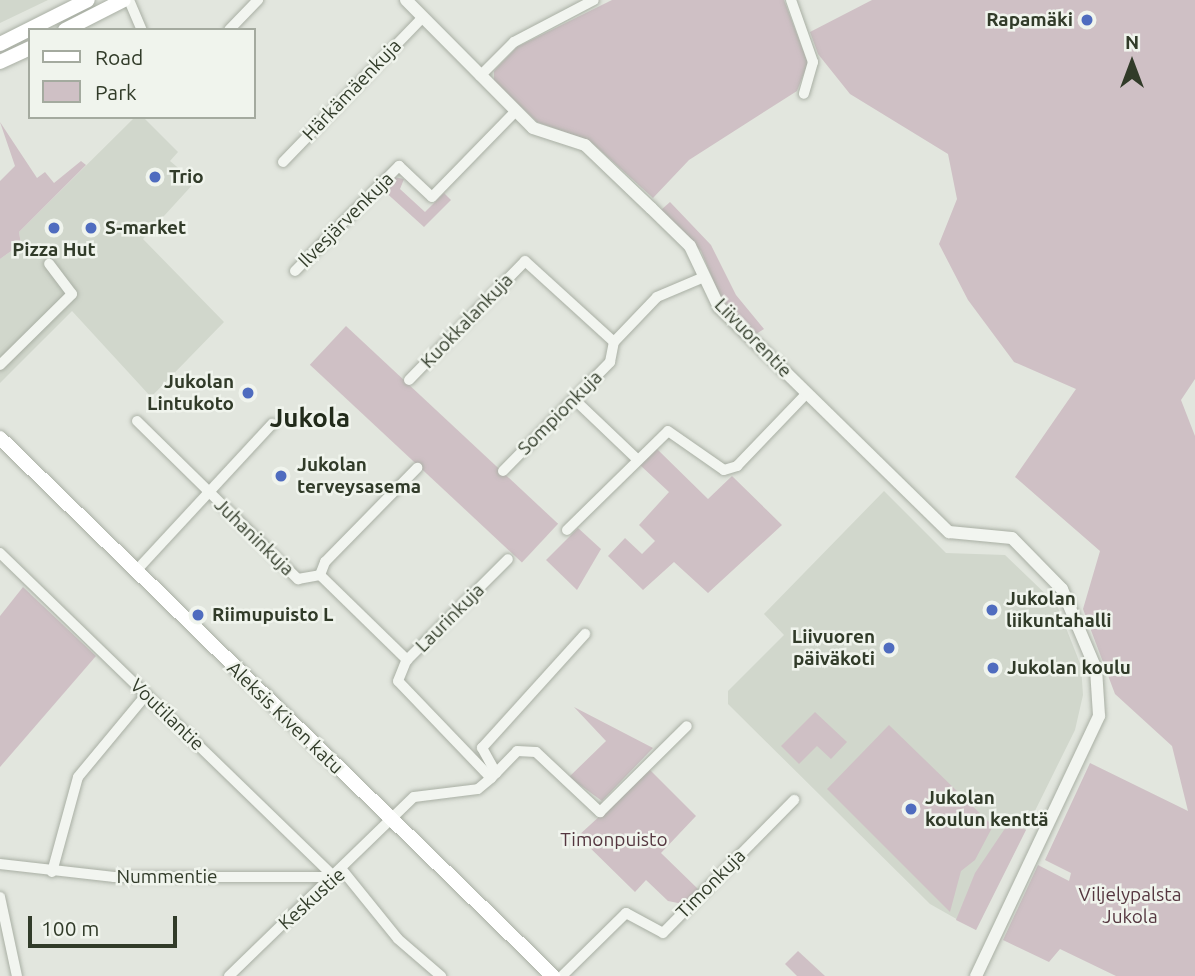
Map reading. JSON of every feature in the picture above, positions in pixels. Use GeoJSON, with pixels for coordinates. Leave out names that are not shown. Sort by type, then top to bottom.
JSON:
{"type":"FeatureCollection","features":[{"type":"Feature","properties":{"kind":"main road"},"geometry":{"type":"LineString","coordinates":[[32,28],[88,0]]}},
{"type":"Feature","properties":{"kind":"main road"},"geometry":{"type":"LineString","coordinates":[[69,28],[127,0]]}},
{"type":"Feature","properties":{"kind":"main road"},"geometry":{"type":"LineString","coordinates":[[0,44],[28,30]]}},
{"type":"Feature","properties":{"kind":"main road"},"geometry":{"type":"LineString","coordinates":[[0,62],[28,49]]}},
{"type":"Feature","properties":{"kind":"main road","name":"Aleksis Kiven katu"},"geometry":{"type":"LineString","coordinates":[[0,438],[552,976]]}},
{"type":"Feature","properties":{"kind":"main road","name":"Aleksis Kiven katu"},"geometry":{"type":"LineString","coordinates":[[0,446],[19,459]]}},
{"type":"Feature","properties":{"kind":"street"},"geometry":{"type":"LineString","coordinates":[[127,0],[141,28]]}},
{"type":"Feature","properties":{"kind":"street"},"geometry":{"type":"LineString","coordinates":[[231,28],[258,0]]}},
{"type":"Feature","properties":{"kind":"street","name":"Liivuorentie"},"geometry":{"type":"LineString","coordinates":[[406,0],[421,19],[538,131],[590,148],[690,246],[719,307],[949,532],[963,538],[1005,536],[1022,546],[1062,589],[1096,669],[1096,724],[976,976]]}},
{"type":"Feature","properties":{"kind":"street"},"geometry":{"type":"LineString","coordinates":[[480,76],[514,42],[594,0]]}},
{"type":"Feature","properties":{"kind":"street"},"geometry":{"type":"LineString","coordinates":[[791,0],[813,62],[804,94]]}},
{"type":"Feature","properties":{"kind":"street","name":"Härkämäenkuja"},"geometry":{"type":"LineString","coordinates":[[283,162],[421,19]]}},
{"type":"Feature","properties":{"kind":"street","name":"Ilvesjärvenkuja"},"geometry":{"type":"LineString","coordinates":[[295,271],[399,166],[432,197],[516,111]]}},
{"type":"Feature","properties":{"kind":"street","name":"Kuokkalankuja"},"geometry":{"type":"LineString","coordinates":[[410,380],[525,261],[614,342]]}},
{"type":"Feature","properties":{"kind":"street"},"geometry":{"type":"LineString","coordinates":[[0,365],[5,354],[72,295],[49,264]]}},
{"type":"Feature","properties":{"kind":"street","name":"Sompionkuja"},"geometry":{"type":"LineString","coordinates":[[503,471],[611,362],[614,342],[670,288],[704,277]]}},
{"type":"Feature","properties":{"kind":"street"},"geometry":{"type":"LineString","coordinates":[[567,530],[668,431],[712,467],[737,466],[807,393]]}},
{"type":"Feature","properties":{"kind":"street"},"geometry":{"type":"LineString","coordinates":[[575,400],[637,459]]}},
{"type":"Feature","properties":{"kind":"street","name":"Juhaninkuja"},"geometry":{"type":"LineString","coordinates":[[137,421],[288,575],[320,575],[325,562],[417,468]]}},
{"type":"Feature","properties":{"kind":"street"},"geometry":{"type":"LineString","coordinates":[[135,572],[272,424]]}},
{"type":"Feature","properties":{"kind":"street","name":"Voutilantie"},"geometry":{"type":"LineString","coordinates":[[0,553],[146,695],[339,874],[407,948],[441,976]]}},
{"type":"Feature","properties":{"kind":"street","name":"Laurinkuja"},"geometry":{"type":"LineString","coordinates":[[494,775],[398,681],[407,660],[508,558]]}},
{"type":"Feature","properties":{"kind":"street"},"geometry":{"type":"LineString","coordinates":[[320,575],[407,660]]}},
{"type":"Feature","properties":{"kind":"street"},"geometry":{"type":"LineString","coordinates":[[494,775],[482,748],[586,634]]}},
{"type":"Feature","properties":{"kind":"street"},"geometry":{"type":"LineString","coordinates":[[52,872],[78,777],[146,695]]}},
{"type":"Feature","properties":{"kind":"street","name":"Keskustie"},"geometry":{"type":"LineString","coordinates":[[229,976],[339,874],[414,797],[478,789],[517,751],[536,752],[600,812],[687,726]]}},
{"type":"Feature","properties":{"kind":"street","name":"Timonkuja"},"geometry":{"type":"LineString","coordinates":[[562,976],[626,913],[663,933],[794,800]]}},
{"type":"Feature","properties":{"kind":"street","name":"Nummentie"},"geometry":{"type":"LineString","coordinates":[[0,864],[52,872],[339,874]]}},
{"type":"Feature","properties":{"kind":"street"},"geometry":{"type":"LineString","coordinates":[[0,897],[17,976]]}},
{"type":"Feature","properties":{"kind":"shaded area"},"geometry":{"type":"Polygon","coordinates":[[[0,0],[48,0],[0,23],[0,0]]]}},
{"type":"Feature","properties":{"kind":"shaded area"},"geometry":{"type":"Polygon","coordinates":[[[133,119],[145,119],[178,152],[170,161],[195,182],[143,239],[224,322],[151,397],[72,311],[0,383],[0,259],[21,244],[19,232],[133,119]]]}},
{"type":"Feature","properties":{"kind":"shaded area"},"geometry":{"type":"Polygon","coordinates":[[[884,491],[946,553],[1005,555],[1057,605],[1081,666],[1083,695],[1075,730],[976,930],[930,904],[728,704],[728,691],[784,635],[764,614],[884,491]]]}},
{"type":"Feature","properties":{"kind":"green space"},"geometry":{"type":"Polygon","coordinates":[[[612,0],[784,0],[808,63],[797,91],[689,160],[653,198],[590,141],[537,122],[494,81],[494,71],[517,47],[612,0]]]}},
{"type":"Feature","properties":{"kind":"green space","name":"Viljelypalsta Jukola"},"geometry":{"type":"Polygon","coordinates":[[[872,0],[1195,0],[1195,379],[1181,400],[1195,436],[1195,976],[1116,976],[1060,949],[1049,962],[1003,940],[1038,865],[1069,881],[1071,873],[1045,860],[1090,763],[1188,811],[1172,746],[1115,694],[1083,609],[1100,551],[1015,477],[1076,389],[1014,362],[968,300],[939,244],[957,199],[948,154],[850,94],[818,54],[810,32],[872,0]]]}},
{"type":"Feature","properties":{"kind":"green space"},"geometry":{"type":"Polygon","coordinates":[[[0,122],[37,178],[45,172],[54,183],[81,161],[86,165],[19,232],[21,244],[0,259],[0,181],[15,166],[0,122]]]}},
{"type":"Feature","properties":{"kind":"green space"},"geometry":{"type":"Polygon","coordinates":[[[394,177],[404,179],[400,189],[425,212],[444,193],[451,200],[424,227],[382,189],[394,177]]]}},
{"type":"Feature","properties":{"kind":"green space"},"geometry":{"type":"Polygon","coordinates":[[[670,202],[711,245],[736,295],[764,329],[756,334],[721,299],[701,251],[661,210],[670,202]]]}},
{"type":"Feature","properties":{"kind":"green space"},"geometry":{"type":"Polygon","coordinates":[[[346,326],[558,524],[522,563],[310,365],[346,326]]]}},
{"type":"Feature","properties":{"kind":"green space"},"geometry":{"type":"Polygon","coordinates":[[[657,449],[708,499],[732,476],[782,525],[708,593],[674,562],[643,590],[608,556],[625,538],[642,554],[655,541],[639,525],[669,492],[640,465],[657,449]]]}},
{"type":"Feature","properties":{"kind":"green space"},"geometry":{"type":"Polygon","coordinates":[[[578,528],[601,549],[577,590],[546,560],[578,528]]]}},
{"type":"Feature","properties":{"kind":"green space"},"geometry":{"type":"Polygon","coordinates":[[[23,587],[96,656],[0,767],[0,616],[23,587]]]}},
{"type":"Feature","properties":{"kind":"green space"},"geometry":{"type":"Polygon","coordinates":[[[574,707],[653,748],[602,801],[569,777],[606,741],[574,707]]]}},
{"type":"Feature","properties":{"kind":"green space"},"geometry":{"type":"Polygon","coordinates":[[[815,712],[847,742],[831,759],[817,746],[799,764],[781,746],[815,712]]]}},
{"type":"Feature","properties":{"kind":"green space","name":"Jukolan koulun kenttä"},"geometry":{"type":"Polygon","coordinates":[[[889,725],[993,826],[975,860],[961,871],[950,912],[827,789],[889,725]]]}},
{"type":"Feature","properties":{"kind":"green space","name":"Timonpuisto"},"geometry":{"type":"Polygon","coordinates":[[[650,770],[696,816],[661,853],[698,889],[683,904],[668,901],[646,880],[635,892],[578,836],[650,770]]]}},
{"type":"Feature","properties":{"kind":"green space"},"geometry":{"type":"Polygon","coordinates":[[[1010,821],[1026,830],[976,930],[956,920],[975,873],[1010,821]]]}},
{"type":"Feature","properties":{"kind":"green space"},"geometry":{"type":"Polygon","coordinates":[[[798,951],[825,976],[797,976],[785,964],[798,951]]]}},
{"type":"Feature","properties":{"kind":"place","name":"Rapamäki"},"geometry":{"type":"Point","coordinates":[1087,20]}},
{"type":"Feature","properties":{"kind":"place","name":"Trio"},"geometry":{"type":"Point","coordinates":[155,177]}},
{"type":"Feature","properties":{"kind":"place","name":"Pizza Hut"},"geometry":{"type":"Point","coordinates":[54,228]}},
{"type":"Feature","properties":{"kind":"place","name":"S-market"},"geometry":{"type":"Point","coordinates":[91,228]}},
{"type":"Feature","properties":{"kind":"place","name":"Jukolan Lintukoto"},"geometry":{"type":"Point","coordinates":[248,393]}},
{"type":"Feature","properties":{"kind":"place","name":"Jukolan terveysasema"},"geometry":{"type":"Point","coordinates":[281,476]}},
{"type":"Feature","properties":{"kind":"place","name":"Jukolan liikuntahalli"},"geometry":{"type":"Point","coordinates":[992,610]}},
{"type":"Feature","properties":{"kind":"place","name":"Riimupuisto L"},"geometry":{"type":"Point","coordinates":[198,615]}},
{"type":"Feature","properties":{"kind":"place","name":"Liivuoren päiväkoti"},"geometry":{"type":"Point","coordinates":[889,648]}},
{"type":"Feature","properties":{"kind":"place","name":"Jukolan koulu"},"geometry":{"type":"Point","coordinates":[993,668]}},
{"type":"Feature","properties":{"kind":"place","name":"Jukolan koulun kenttä"},"geometry":{"type":"Point","coordinates":[911,809]}},
{"type":"Feature","properties":{"kind":"district","name":"Jukola"},"geometry":{"type":"Point","coordinates":[310,418]}}]}
